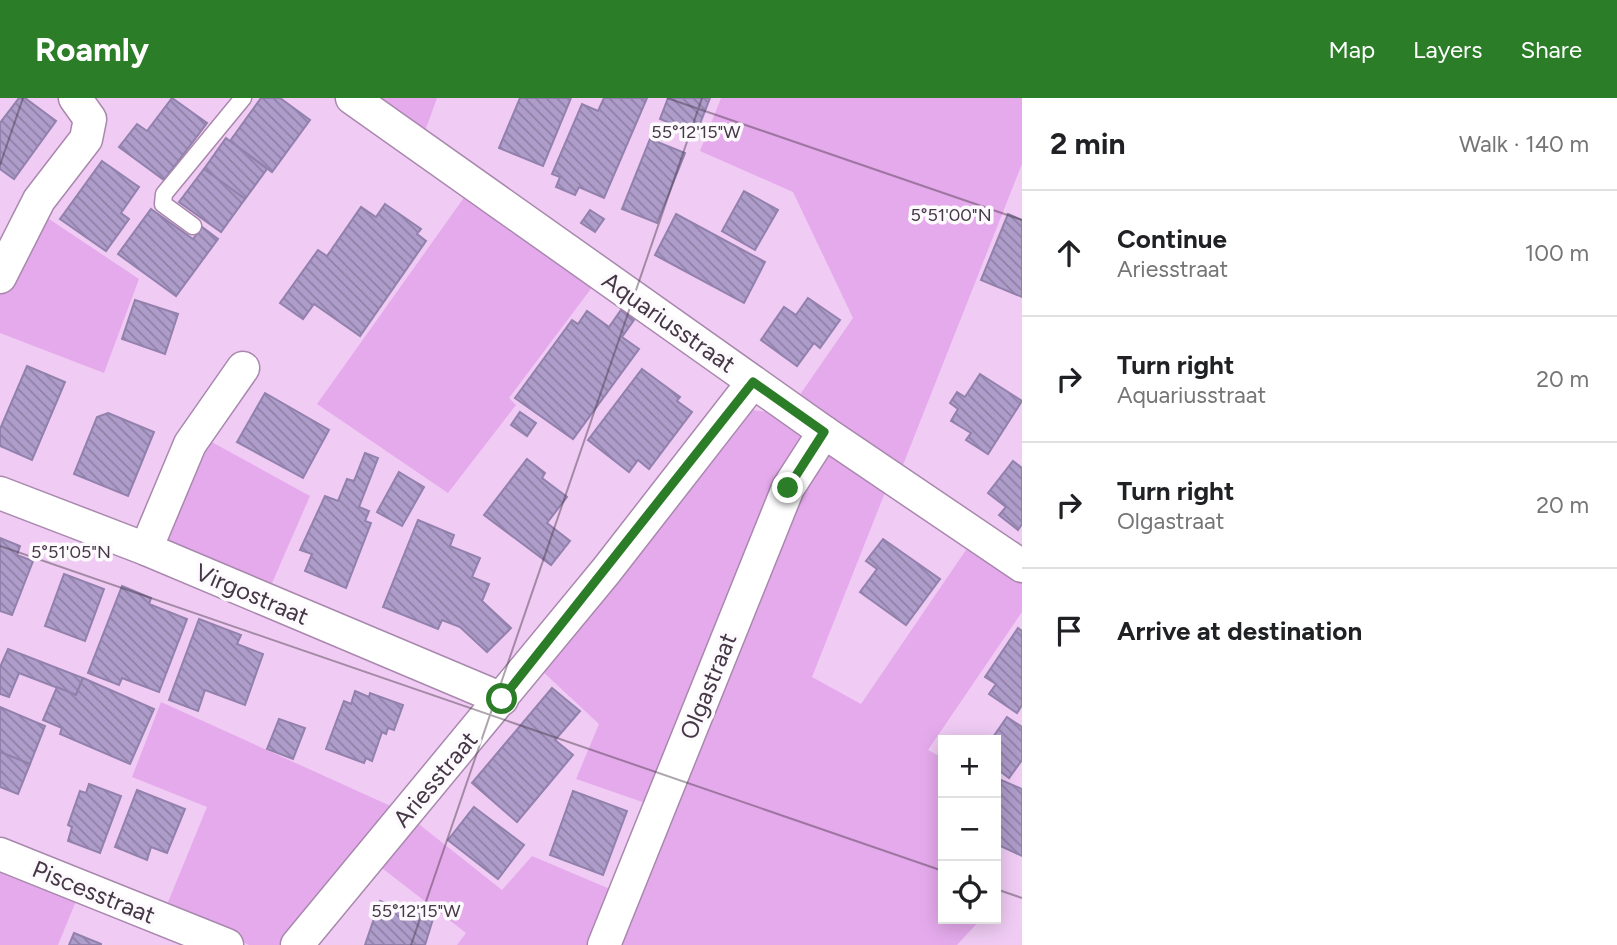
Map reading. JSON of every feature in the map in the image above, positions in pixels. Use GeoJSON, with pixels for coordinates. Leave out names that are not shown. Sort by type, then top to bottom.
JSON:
{"type":"FeatureCollection","features":[{"type":"Feature","properties":{"kind":"street"},"geometry":{"type":"LineString","coordinates":[[0,277],[40,200],[86,139],[90,119],[75,98]]}},
{"type":"Feature","properties":{"kind":"street","name":"Aquariusstraat"},"geometry":{"type":"LineString","coordinates":[[352,98],[824,432],[1022,566]]}},
{"type":"Feature","properties":{"kind":"street"},"geometry":{"type":"LineString","coordinates":[[146,549],[190,444],[243,368]]}},
{"type":"Feature","properties":{"kind":"street","name":"Ariesstraat"},"geometry":{"type":"LineString","coordinates":[[297,945],[502,699],[753,382]]}},
{"type":"Feature","properties":{"kind":"street","name":"Olgastraat"},"geometry":{"type":"LineString","coordinates":[[604,945],[788,488],[824,432]]}},
{"type":"Feature","properties":{"kind":"street","name":"Virgostraat"},"geometry":{"type":"LineString","coordinates":[[0,493],[146,549],[502,699]]}},
{"type":"Feature","properties":{"kind":"street","name":"Piscesstraat"},"geometry":{"type":"LineString","coordinates":[[0,854],[227,945]]}},
{"type":"Feature","properties":{"kind":"lane"},"geometry":{"type":"LineString","coordinates":[[193,226],[163,204],[164,194],[243,98]]}},
{"type":"Feature","properties":{"kind":"shaded area"},"geometry":{"type":"Polygon","coordinates":[[[374,98],[437,98],[424,134],[374,98]]]}},
{"type":"Feature","properties":{"kind":"shaded area"},"geometry":{"type":"Polygon","coordinates":[[[721,98],[1022,98],[1022,164],[901,470],[799,396],[853,318],[793,192],[700,151],[721,98]]]}},
{"type":"Feature","properties":{"kind":"shaded area"},"geometry":{"type":"Polygon","coordinates":[[[468,192],[596,282],[509,398],[516,405],[448,493],[317,404],[468,192]]]}},
{"type":"Feature","properties":{"kind":"shaded area"},"geometry":{"type":"Polygon","coordinates":[[[40,213],[139,279],[104,373],[0,333],[0,293],[40,213]]]}},
{"type":"Feature","properties":{"kind":"shaded area"},"geometry":{"type":"Polygon","coordinates":[[[753,410],[774,413],[809,438],[651,805],[576,779],[599,724],[540,669],[747,412],[753,410]]]}},
{"type":"Feature","properties":{"kind":"shaded area"},"geometry":{"type":"Polygon","coordinates":[[[208,440],[310,496],[269,590],[159,541],[208,440]]]}},
{"type":"Feature","properties":{"kind":"shaded area"},"geometry":{"type":"Polygon","coordinates":[[[827,448],[886,490],[812,677],[861,704],[970,544],[1022,579],[1022,612],[928,750],[938,755],[938,924],[976,924],[957,945],[610,945],[795,494],[827,448]]]}},
{"type":"Feature","properties":{"kind":"shaded area"},"geometry":{"type":"Polygon","coordinates":[[[161,702],[395,808],[279,945],[249,945],[166,907],[207,807],[132,777],[161,702]]]}},
{"type":"Feature","properties":{"kind":"shaded area"},"geometry":{"type":"Polygon","coordinates":[[[415,821],[502,890],[532,856],[617,892],[595,945],[457,945],[466,933],[378,865],[415,821]]]}},
{"type":"Feature","properties":{"kind":"shaded area"},"geometry":{"type":"Polygon","coordinates":[[[0,865],[78,896],[58,945],[0,945],[0,865]]]}},
{"type":"Feature","properties":{"kind":"building"},"geometry":{"type":"Polygon","coordinates":[[[19,98],[25,98],[56,121],[14,179],[0,169],[0,123],[19,98]]]}},
{"type":"Feature","properties":{"kind":"building"},"geometry":{"type":"Polygon","coordinates":[[[172,98],[207,123],[164,180],[119,147],[137,124],[147,131],[172,98]]]}},
{"type":"Feature","properties":{"kind":"building"},"geometry":{"type":"Polygon","coordinates":[[[261,98],[280,98],[310,120],[272,172],[230,141],[261,98]]]}},
{"type":"Feature","properties":{"kind":"building"},"geometry":{"type":"Polygon","coordinates":[[[520,98],[571,98],[543,166],[499,148],[520,98]]]}},
{"type":"Feature","properties":{"kind":"building"},"geometry":{"type":"Polygon","coordinates":[[[604,98],[647,98],[604,198],[579,187],[575,195],[556,187],[560,177],[552,174],[582,104],[598,111],[604,98]]]}},
{"type":"Feature","properties":{"kind":"building"},"geometry":{"type":"Polygon","coordinates":[[[668,98],[710,98],[696,134],[660,119],[668,98]]]}},
{"type":"Feature","properties":{"kind":"building"},"geometry":{"type":"Polygon","coordinates":[[[226,138],[267,169],[245,199],[204,169],[226,138]]]}},
{"type":"Feature","properties":{"kind":"building"},"geometry":{"type":"Polygon","coordinates":[[[650,139],[685,153],[657,223],[622,209],[650,139]]]}},
{"type":"Feature","properties":{"kind":"building"},"geometry":{"type":"Polygon","coordinates":[[[102,161],[139,187],[121,213],[129,219],[106,251],[60,219],[102,161]]]}},
{"type":"Feature","properties":{"kind":"building"},"geometry":{"type":"Polygon","coordinates":[[[204,169],[245,199],[221,232],[179,202],[204,169]]]}},
{"type":"Feature","properties":{"kind":"building"},"geometry":{"type":"Polygon","coordinates":[[[744,191],[778,210],[755,250],[722,231],[744,191]]]}},
{"type":"Feature","properties":{"kind":"building"},"geometry":{"type":"Polygon","coordinates":[[[385,204],[421,229],[417,234],[426,241],[360,336],[314,304],[303,319],[280,303],[318,250],[327,256],[361,207],[376,217],[385,204]]]}},
{"type":"Feature","properties":{"kind":"building"},"geometry":{"type":"Polygon","coordinates":[[[151,209],[193,239],[202,227],[218,239],[176,296],[118,254],[151,209]]]}},
{"type":"Feature","properties":{"kind":"building"},"geometry":{"type":"Polygon","coordinates":[[[590,210],[604,219],[595,232],[581,223],[590,210]]]}},
{"type":"Feature","properties":{"kind":"building"},"geometry":{"type":"Polygon","coordinates":[[[676,214],[765,262],[744,303],[655,255],[676,214]]]}},
{"type":"Feature","properties":{"kind":"building"},"geometry":{"type":"Polygon","coordinates":[[[1008,214],[1022,220],[1022,297],[981,280],[1008,214]]]}},
{"type":"Feature","properties":{"kind":"building"},"geometry":{"type":"Polygon","coordinates":[[[808,298],[840,320],[820,348],[814,343],[797,366],[761,340],[784,307],[796,315],[808,298]]]}},
{"type":"Feature","properties":{"kind":"building"},"geometry":{"type":"Polygon","coordinates":[[[135,300],[178,314],[165,354],[122,339],[135,300]]]}},
{"type":"Feature","properties":{"kind":"building"},"geometry":{"type":"Polygon","coordinates":[[[621,310],[634,320],[622,337],[639,349],[573,439],[515,398],[572,320],[578,324],[587,311],[609,327],[621,310]]]}},
{"type":"Feature","properties":{"kind":"building"},"geometry":{"type":"Polygon","coordinates":[[[27,366],[65,382],[32,460],[0,446],[0,429],[27,366]]]}},
{"type":"Feature","properties":{"kind":"building"},"geometry":{"type":"Polygon","coordinates":[[[642,369],[680,397],[677,401],[692,412],[649,469],[638,460],[629,472],[588,440],[642,369]]]}},
{"type":"Feature","properties":{"kind":"building"},"geometry":{"type":"Polygon","coordinates":[[[980,374],[1022,401],[988,454],[966,440],[971,433],[951,421],[958,409],[950,403],[957,392],[965,397],[980,374]]]}},
{"type":"Feature","properties":{"kind":"building"},"geometry":{"type":"Polygon","coordinates":[[[265,393],[329,430],[303,478],[237,442],[265,393]]]}},
{"type":"Feature","properties":{"kind":"building"},"geometry":{"type":"Polygon","coordinates":[[[520,412],[536,423],[527,436],[511,425],[520,412]]]}},
{"type":"Feature","properties":{"kind":"building"},"geometry":{"type":"Polygon","coordinates":[[[108,413],[154,432],[128,496],[74,474],[97,417],[108,413]]]}},
{"type":"Feature","properties":{"kind":"building"},"geometry":{"type":"Polygon","coordinates":[[[365,453],[378,458],[359,507],[369,511],[365,521],[371,523],[346,588],[305,571],[312,554],[300,550],[325,496],[338,501],[347,479],[354,481],[365,453]]]}},
{"type":"Feature","properties":{"kind":"building"},"geometry":{"type":"Polygon","coordinates":[[[527,459],[545,473],[542,478],[567,497],[547,523],[570,541],[551,565],[484,515],[527,459]]]}},
{"type":"Feature","properties":{"kind":"building"},"geometry":{"type":"Polygon","coordinates":[[[1013,461],[1022,468],[1022,524],[1018,530],[999,515],[1006,507],[988,493],[1013,461]]]}},
{"type":"Feature","properties":{"kind":"building"},"geometry":{"type":"Polygon","coordinates":[[[399,472],[424,487],[402,526],[377,512],[399,472]]]}},
{"type":"Feature","properties":{"kind":"building"},"geometry":{"type":"Polygon","coordinates":[[[418,520],[454,535],[450,546],[480,558],[472,577],[489,584],[482,601],[511,628],[487,652],[460,627],[442,620],[438,629],[383,607],[418,520]]]}},
{"type":"Feature","properties":{"kind":"building"},"geometry":{"type":"Polygon","coordinates":[[[0,538],[20,546],[17,555],[33,561],[12,615],[0,611],[0,538]]]}},
{"type":"Feature","properties":{"kind":"building"},"geometry":{"type":"Polygon","coordinates":[[[883,539],[940,579],[906,625],[860,592],[877,569],[866,561],[883,539]]]}},
{"type":"Feature","properties":{"kind":"building"},"geometry":{"type":"Polygon","coordinates":[[[64,574],[104,589],[85,641],[45,626],[64,574]]]}},
{"type":"Feature","properties":{"kind":"building"},"geometry":{"type":"Polygon","coordinates":[[[122,586],[151,598],[149,604],[187,619],[159,692],[122,678],[119,685],[88,673],[122,586]]]}},
{"type":"Feature","properties":{"kind":"building"},"geometry":{"type":"Polygon","coordinates":[[[199,619],[241,635],[237,644],[263,654],[245,705],[205,690],[198,711],[169,700],[199,619]]]}},
{"type":"Feature","properties":{"kind":"building"},"geometry":{"type":"Polygon","coordinates":[[[1018,628],[1022,631],[1022,705],[1017,713],[989,694],[996,684],[985,677],[1018,628]]]}},
{"type":"Feature","properties":{"kind":"building"},"geometry":{"type":"Polygon","coordinates":[[[8,649],[83,678],[76,695],[19,673],[9,697],[0,694],[0,667],[8,649]]]}},
{"type":"Feature","properties":{"kind":"building"},"geometry":{"type":"Polygon","coordinates":[[[83,678],[154,709],[130,764],[60,734],[62,728],[43,720],[57,687],[76,695],[83,678]]]}},
{"type":"Feature","properties":{"kind":"building"},"geometry":{"type":"Polygon","coordinates":[[[552,688],[580,711],[555,740],[573,755],[517,822],[472,783],[552,688]]]}},
{"type":"Feature","properties":{"kind":"building"},"geometry":{"type":"Polygon","coordinates":[[[355,691],[369,697],[370,693],[403,705],[394,730],[388,728],[386,734],[382,732],[372,761],[366,758],[364,763],[326,749],[344,701],[351,704],[355,691]]]}},
{"type":"Feature","properties":{"kind":"building"},"geometry":{"type":"Polygon","coordinates":[[[0,707],[45,726],[30,764],[0,752],[0,707]]]}},
{"type":"Feature","properties":{"kind":"building"},"geometry":{"type":"Polygon","coordinates":[[[1007,717],[1022,727],[1022,760],[1009,778],[1001,772],[1001,735],[994,735],[1007,717]]]}},
{"type":"Feature","properties":{"kind":"building"},"geometry":{"type":"Polygon","coordinates":[[[279,719],[305,728],[293,759],[267,749],[279,719]]]}},
{"type":"Feature","properties":{"kind":"building"},"geometry":{"type":"Polygon","coordinates":[[[0,752],[30,764],[18,794],[0,787],[0,752]]]}},
{"type":"Feature","properties":{"kind":"building"},"geometry":{"type":"Polygon","coordinates":[[[1001,780],[1022,789],[1022,856],[1001,846],[1001,780]]]}},
{"type":"Feature","properties":{"kind":"building"},"geometry":{"type":"Polygon","coordinates":[[[89,784],[121,796],[100,853],[68,841],[72,827],[68,825],[80,791],[86,793],[89,784]]]}},
{"type":"Feature","properties":{"kind":"building"},"geometry":{"type":"Polygon","coordinates":[[[137,790],[185,809],[167,853],[151,847],[147,860],[115,847],[137,790]]]}},
{"type":"Feature","properties":{"kind":"building"},"geometry":{"type":"Polygon","coordinates":[[[573,791],[627,811],[603,875],[550,855],[573,791]]]}},
{"type":"Feature","properties":{"kind":"building"},"geometry":{"type":"Polygon","coordinates":[[[474,807],[524,845],[498,879],[448,840],[474,807]]]}},
{"type":"Feature","properties":{"kind":"building"},"geometry":{"type":"Polygon","coordinates":[[[380,901],[433,919],[425,945],[365,945],[380,901]]]}},
{"type":"Feature","properties":{"kind":"building"},"geometry":{"type":"Polygon","coordinates":[[[74,933],[101,944],[101,945],[69,945],[74,933]]]}},
{"type":"Feature","properties":{"kind":"route"},"geometry":{"type":"LineString","coordinates":[[502,699],[753,382],[824,432],[788,488]]}}]}
